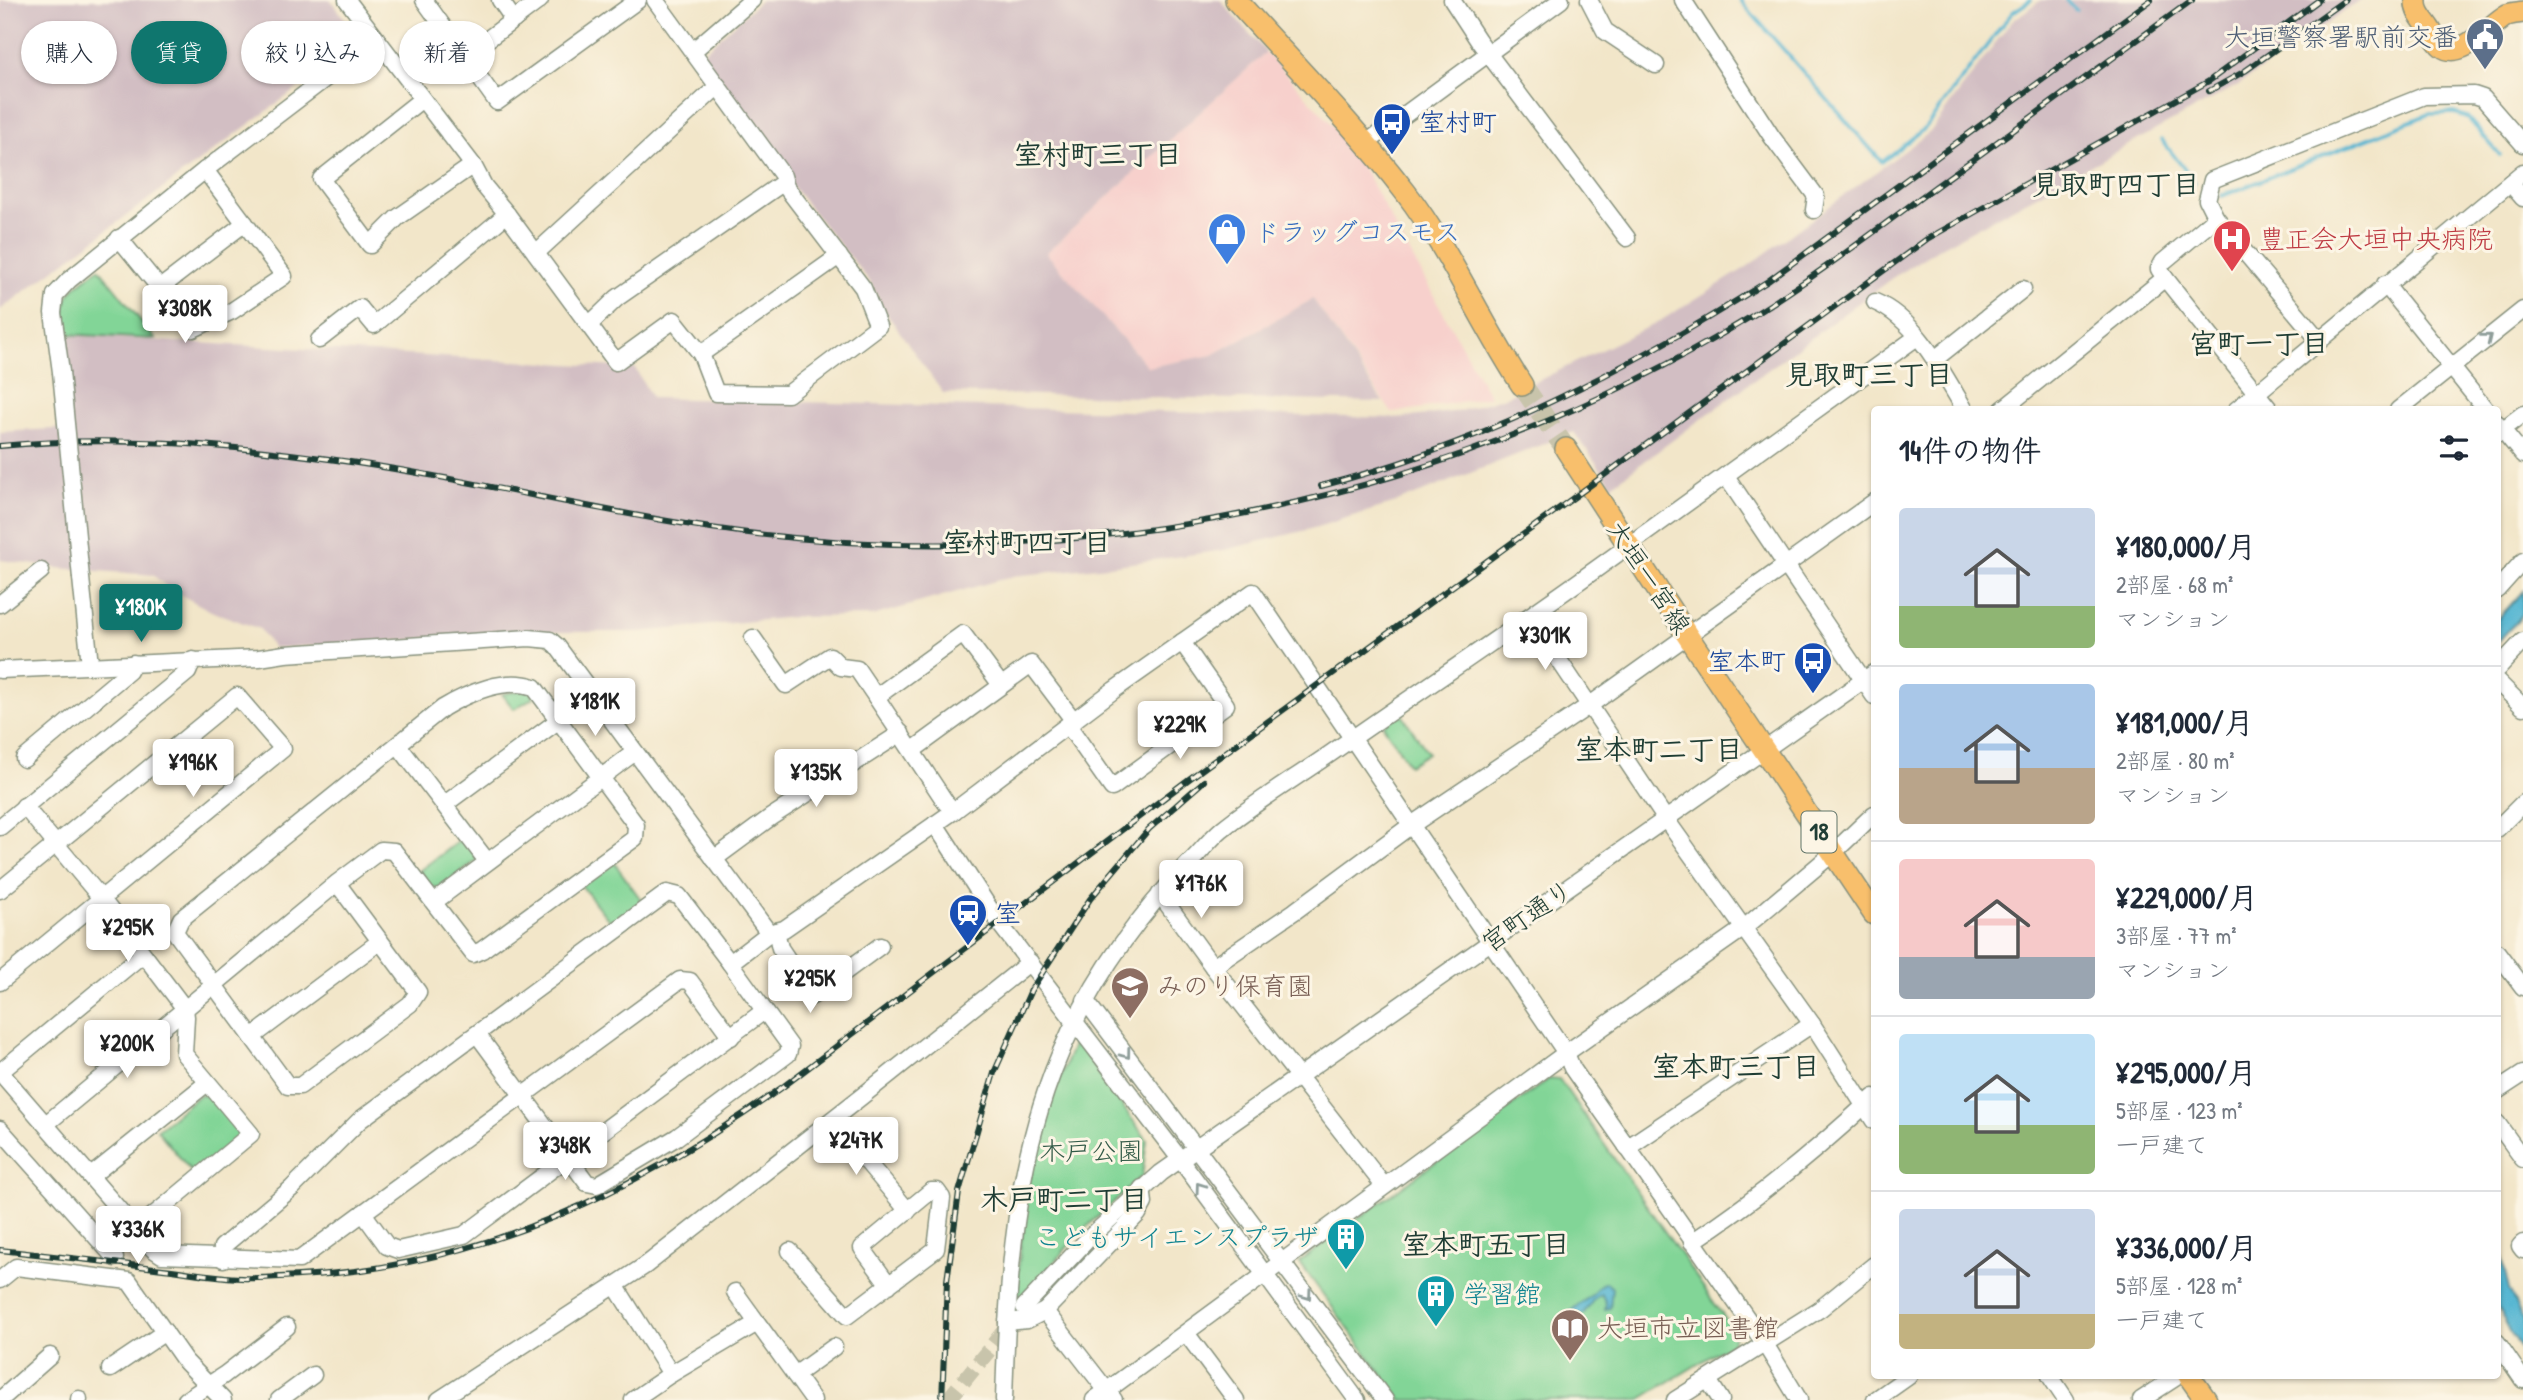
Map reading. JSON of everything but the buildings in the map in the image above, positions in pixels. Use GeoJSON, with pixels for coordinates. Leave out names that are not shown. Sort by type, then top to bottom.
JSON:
{"type":"FeatureCollection","features":[{"type":"Feature","properties":{"kind":"main road"},"geometry":{"type":"LineString","coordinates":[[1236,0],[1407,195],[1522,385]]}},
{"type":"Feature","properties":{"kind":"main road"},"geometry":{"type":"LineString","coordinates":[[2416,0],[2420,16],[2443,47],[2451,50],[2471,43],[2508,14],[2523,12]]}},
{"type":"Feature","properties":{"kind":"main road","name":"大垣一宮線"},"geometry":{"type":"LineString","coordinates":[[1566,449],[1871,910]]}},
{"type":"Feature","properties":{"kind":"main road"},"geometry":{"type":"LineString","coordinates":[[2191,1379],[2206,1400]]}},
{"type":"Feature","properties":{"kind":"street"},"geometry":{"type":"LineString","coordinates":[[346,0],[362,21]]}},
{"type":"Feature","properties":{"kind":"street"},"geometry":{"type":"LineString","coordinates":[[424,0],[439,21]]}},
{"type":"Feature","properties":{"kind":"street"},"geometry":{"type":"LineString","coordinates":[[500,0],[514,20]]}},
{"type":"Feature","properties":{"kind":"street"},"geometry":{"type":"LineString","coordinates":[[495,34],[540,0]]}},
{"type":"Feature","properties":{"kind":"street"},"geometry":{"type":"LineString","coordinates":[[484,84],[497,102],[638,0]]}},
{"type":"Feature","properties":{"kind":"street"},"geometry":{"type":"LineString","coordinates":[[385,52],[616,362],[674,320],[701,354],[716,393],[788,394],[878,327],[863,288],[786,187],[783,176],[655,0]]}},
{"type":"Feature","properties":{"kind":"street"},"geometry":{"type":"LineString","coordinates":[[693,51],[752,0]]}},
{"type":"Feature","properties":{"kind":"street"},"geometry":{"type":"LineString","coordinates":[[1452,0],[1478,40],[1626,238]]}},
{"type":"Feature","properties":{"kind":"street"},"geometry":{"type":"LineString","coordinates":[[1364,144],[1561,0]]}},
{"type":"Feature","properties":{"kind":"street"},"geometry":{"type":"LineString","coordinates":[[1589,0],[1605,31],[1656,65]]}},
{"type":"Feature","properties":{"kind":"street"},"geometry":{"type":"LineString","coordinates":[[1683,0],[1772,137],[1816,195],[1814,210]]}},
{"type":"Feature","properties":{"kind":"street"},"geometry":{"type":"LineString","coordinates":[[90,665],[53,313],[55,295],[119,238],[318,84]]}},
{"type":"Feature","properties":{"kind":"street"},"geometry":{"type":"LineString","coordinates":[[536,253],[718,86]]}},
{"type":"Feature","properties":{"kind":"street"},"geometry":{"type":"LineString","coordinates":[[2319,340],[2216,218],[2207,200],[2212,180],[2424,96],[2474,95],[2483,98],[2523,144]]}},
{"type":"Feature","properties":{"kind":"street"},"geometry":{"type":"LineString","coordinates":[[422,99],[321,179],[370,245],[397,218],[472,165]]}},
{"type":"Feature","properties":{"kind":"street"},"geometry":{"type":"LineString","coordinates":[[119,238],[193,329],[232,312],[284,276],[205,170]]}},
{"type":"Feature","properties":{"kind":"street"},"geometry":{"type":"LineString","coordinates":[[2241,406],[2517,177],[2523,198]]}},
{"type":"Feature","properties":{"kind":"street"},"geometry":{"type":"LineString","coordinates":[[589,325],[617,298],[784,182]]}},
{"type":"Feature","properties":{"kind":"street"},"geometry":{"type":"LineString","coordinates":[[319,340],[360,308],[374,325],[507,214]]}},
{"type":"Feature","properties":{"kind":"street"},"geometry":{"type":"LineString","coordinates":[[2216,218],[2163,262],[2160,270],[2267,406]]}},
{"type":"Feature","properties":{"kind":"street"},"geometry":{"type":"LineString","coordinates":[[160,288],[245,223]]}},
{"type":"Feature","properties":{"kind":"street"},"geometry":{"type":"LineString","coordinates":[[701,354],[839,256]]}},
{"type":"Feature","properties":{"kind":"street"},"geometry":{"type":"LineString","coordinates":[[2007,406],[2165,278]]}},
{"type":"Feature","properties":{"kind":"street"},"geometry":{"type":"LineString","coordinates":[[2385,284],[2483,406]]}},
{"type":"Feature","properties":{"kind":"street"},"geometry":{"type":"LineString","coordinates":[[1935,359],[2023,289]]}},
{"type":"Feature","properties":{"kind":"street"},"geometry":{"type":"LineString","coordinates":[[1875,302],[1887,307],[1917,337],[1935,359],[1963,406]]}},
{"type":"Feature","properties":{"kind":"street"},"geometry":{"type":"LineString","coordinates":[[2403,406],[2523,310]]}},
{"type":"Feature","properties":{"kind":"street"},"geometry":{"type":"LineString","coordinates":[[1640,537],[1917,337]]}},
{"type":"Feature","properties":{"kind":"street"},"geometry":{"type":"LineString","coordinates":[[2501,428],[2523,414]]}},
{"type":"Feature","properties":{"kind":"street"},"geometry":{"type":"LineString","coordinates":[[2501,431],[2523,455]]}},
{"type":"Feature","properties":{"kind":"street"},"geometry":{"type":"LineString","coordinates":[[1726,476],[1785,565],[1869,677]]}},
{"type":"Feature","properties":{"kind":"street"},"geometry":{"type":"LineString","coordinates":[[1213,967],[1295,911],[1410,826],[1590,705],[1871,504]]}},
{"type":"Feature","properties":{"kind":"street"},"geometry":{"type":"LineString","coordinates":[[1004,1400],[1007,1322],[1022,1183],[1046,1090],[1085,1000],[1130,931],[1160,894],[1221,830],[1617,554]]}},
{"type":"Feature","properties":{"kind":"street"},"geometry":{"type":"LineString","coordinates":[[2501,586],[2523,561]]}},
{"type":"Feature","properties":{"kind":"street"},"geometry":{"type":"LineString","coordinates":[[0,604],[41,571]]}},
{"type":"Feature","properties":{"kind":"street"},"geometry":{"type":"LineString","coordinates":[[730,963],[773,932],[784,929],[954,811],[1253,592],[1566,1053],[1572,1068],[1765,1345],[1799,1400]]}},
{"type":"Feature","properties":{"kind":"street"},"geometry":{"type":"LineString","coordinates":[[1530,617],[1665,818],[1869,1102],[1804,1161],[1739,1211],[1692,1242]]}},
{"type":"Feature","properties":{"kind":"street"},"geometry":{"type":"LineString","coordinates":[[876,697],[963,634],[1001,685]]}},
{"type":"Feature","properties":{"kind":"street"},"geometry":{"type":"LineString","coordinates":[[0,670],[259,658],[529,638],[550,640],[714,859],[773,932],[812,996],[880,946]]}},
{"type":"Feature","properties":{"kind":"street"},"geometry":{"type":"LineString","coordinates":[[753,638],[786,685],[830,656],[841,667],[857,670],[954,811]]}},
{"type":"Feature","properties":{"kind":"street"},"geometry":{"type":"LineString","coordinates":[[2501,665],[2523,641]]}},
{"type":"Feature","properties":{"kind":"street"},"geometry":{"type":"LineString","coordinates":[[913,750],[1031,664],[1112,788],[1226,705],[1182,642]]}},
{"type":"Feature","properties":{"kind":"street"},"geometry":{"type":"LineString","coordinates":[[3,820],[24,806],[188,672],[193,660]]}},
{"type":"Feature","properties":{"kind":"street"},"geometry":{"type":"LineString","coordinates":[[24,759],[129,671],[133,663]]}},
{"type":"Feature","properties":{"kind":"street","name":"宮町通り"},"geometry":{"type":"LineString","coordinates":[[1024,1307],[1088,1239],[1142,1188],[1195,1147],[1869,677]]}},
{"type":"Feature","properties":{"kind":"street"},"geometry":{"type":"LineString","coordinates":[[46,1124],[214,986],[337,883],[381,850],[394,851],[473,954],[635,838],[636,825],[534,687],[526,684],[487,688],[443,708],[181,919],[175,932],[214,986],[288,1086],[300,1086],[410,1004],[418,992],[337,883]]}},
{"type":"Feature","properties":{"kind":"street"},"geometry":{"type":"LineString","coordinates":[[2501,685],[2523,707]]}},
{"type":"Feature","properties":{"kind":"street"},"geometry":{"type":"LineString","coordinates":[[0,890],[237,696],[283,749],[0,982]]}},
{"type":"Feature","properties":{"kind":"street"},"geometry":{"type":"LineString","coordinates":[[445,804],[559,720]]}},
{"type":"Feature","properties":{"kind":"street"},"geometry":{"type":"LineString","coordinates":[[714,859],[771,817],[901,733]]}},
{"type":"Feature","properties":{"kind":"street"},"geometry":{"type":"LineString","coordinates":[[398,745],[487,861]]}},
{"type":"Feature","properties":{"kind":"street"},"geometry":{"type":"LineString","coordinates":[[434,902],[635,752]]}},
{"type":"Feature","properties":{"kind":"street"},"geometry":{"type":"LineString","coordinates":[[2501,825],[2523,803]]}},
{"type":"Feature","properties":{"kind":"street"},"geometry":{"type":"LineString","coordinates":[[24,806],[101,898],[185,1009],[184,1054],[251,1134],[137,1229]]}},
{"type":"Feature","properties":{"kind":"street"},"geometry":{"type":"LineString","coordinates":[[1045,1311],[1105,1397],[1186,1333],[1384,1186],[1744,928],[1833,853],[1871,817]]}},
{"type":"Feature","properties":{"kind":"street"},"geometry":{"type":"LineString","coordinates":[[935,824],[999,923],[1180,1159],[1357,1400]]}},
{"type":"Feature","properties":{"kind":"street"},"geometry":{"type":"LineString","coordinates":[[223,1259],[222,1247],[292,1188],[360,1119],[667,893],[679,896],[790,1046],[788,1054],[710,1112],[653,1153],[597,1185],[587,1183],[478,1034]]}},
{"type":"Feature","properties":{"kind":"street"},"geometry":{"type":"LineString","coordinates":[[1160,894],[1213,967],[1384,1186]]}},
{"type":"Feature","properties":{"kind":"street"},"geometry":{"type":"LineString","coordinates":[[252,1037],[379,942]]}},
{"type":"Feature","properties":{"kind":"street"},"geometry":{"type":"LineString","coordinates":[[144,954],[0,1072],[153,1249],[162,1255],[299,1260],[680,980],[690,981],[731,1037]]}},
{"type":"Feature","properties":{"kind":"street"},"geometry":{"type":"LineString","coordinates":[[2501,957],[2523,987]]}},
{"type":"Feature","properties":{"kind":"street"},"geometry":{"type":"LineString","coordinates":[[439,1400],[465,1393],[646,1265],[1030,962]]}},
{"type":"Feature","properties":{"kind":"street"},"geometry":{"type":"LineString","coordinates":[[1085,1000],[1385,1400]]}},
{"type":"Feature","properties":{"kind":"street"},"geometry":{"type":"LineString","coordinates":[[363,1213],[387,1247],[398,1250],[464,1235],[764,1011]]}},
{"type":"Feature","properties":{"kind":"street"},"geometry":{"type":"LineString","coordinates":[[1628,1148],[1812,1024]]}},
{"type":"Feature","properties":{"kind":"street"},"geometry":{"type":"LineString","coordinates":[[2501,1088],[2523,1074]]}},
{"type":"Feature","properties":{"kind":"street"},"geometry":{"type":"LineString","coordinates":[[90,1176],[207,1083]]}},
{"type":"Feature","properties":{"kind":"street"},"geometry":{"type":"LineString","coordinates":[[832,1120],[908,1210]]}},
{"type":"Feature","properties":{"kind":"street"},"geometry":{"type":"LineString","coordinates":[[0,1129],[115,1258]]}},
{"type":"Feature","properties":{"kind":"street"},"geometry":{"type":"LineString","coordinates":[[2501,1129],[2523,1159]]}},
{"type":"Feature","properties":{"kind":"street"},"geometry":{"type":"LineString","coordinates":[[1007,1322],[1027,1320],[1045,1311],[1138,1214],[1144,1203],[1142,1188]]}},
{"type":"Feature","properties":{"kind":"street"},"geometry":{"type":"LineString","coordinates":[[790,1251],[847,1316],[889,1285],[936,1249],[942,1198],[937,1191],[908,1210],[862,1248],[889,1285]]}},
{"type":"Feature","properties":{"kind":"street"},"geometry":{"type":"LineString","coordinates":[[2523,1243],[2520,1246],[2523,1250]]}},
{"type":"Feature","properties":{"kind":"street"},"geometry":{"type":"LineString","coordinates":[[0,1280],[16,1267],[129,1281],[185,1361],[223,1400]]}},
{"type":"Feature","properties":{"kind":"street"},"geometry":{"type":"LineString","coordinates":[[1675,1400],[1820,1309],[1871,1267]]}},
{"type":"Feature","properties":{"kind":"street"},"geometry":{"type":"LineString","coordinates":[[615,1285],[671,1374]]}},
{"type":"Feature","properties":{"kind":"street"},"geometry":{"type":"LineString","coordinates":[[735,1292],[813,1400]]}},
{"type":"Feature","properties":{"kind":"street"},"geometry":{"type":"LineString","coordinates":[[634,1400],[671,1374],[757,1323]]}},
{"type":"Feature","properties":{"kind":"street"},"geometry":{"type":"LineString","coordinates":[[186,1400],[288,1327]]}},
{"type":"Feature","properties":{"kind":"street"},"geometry":{"type":"LineString","coordinates":[[110,1369],[165,1332]]}},
{"type":"Feature","properties":{"kind":"street"},"geometry":{"type":"LineString","coordinates":[[1186,1333],[1236,1400]]}},
{"type":"Feature","properties":{"kind":"street"},"geometry":{"type":"LineString","coordinates":[[795,1375],[834,1347]]}},
{"type":"Feature","properties":{"kind":"street"},"geometry":{"type":"LineString","coordinates":[[2501,1348],[2523,1380]]}},
{"type":"Feature","properties":{"kind":"street"},"geometry":{"type":"LineString","coordinates":[[0,1400],[50,1356]]}},
{"type":"Feature","properties":{"kind":"street"},"geometry":{"type":"LineString","coordinates":[[279,1400],[313,1375]]}},
{"type":"Feature","properties":{"kind":"street"},"geometry":{"type":"LineString","coordinates":[[1875,1400],[1905,1379]]}},
{"type":"Feature","properties":{"kind":"street"},"geometry":{"type":"LineString","coordinates":[[2052,1379],[2065,1399]]}},
{"type":"Feature","properties":{"kind":"street"},"geometry":{"type":"LineString","coordinates":[[2141,1400],[2173,1379]]}},
{"type":"Feature","properties":{"kind":"street"},"geometry":{"type":"LineString","coordinates":[[1708,1380],[1721,1400]]}},
{"type":"Feature","properties":{"kind":"shaded area"},"geometry":{"type":"Polygon","coordinates":[[[0,0],[331,0],[346,21],[241,21],[241,84],[303,84],[0,310],[0,0]]]}},
{"type":"Feature","properties":{"kind":"shaded area"},"geometry":{"type":"Polygon","coordinates":[[[761,0],[1220,0],[1266,52],[1046,253],[1148,367],[1213,355],[1313,299],[1383,402],[943,393],[882,307],[871,283],[792,186],[702,53],[761,0]]]}},
{"type":"Feature","properties":{"kind":"shaded area"},"geometry":{"type":"Polygon","coordinates":[[[2041,0],[2361,0],[2238,85],[1936,250],[1892,278],[1612,485],[1574,432],[1392,504],[1307,530],[1224,550],[1013,576],[872,616],[794,617],[640,632],[538,632],[273,648],[260,629],[211,611],[168,588],[153,575],[57,568],[0,560],[0,432],[70,428],[61,335],[635,368],[652,398],[1403,418],[1460,411],[1505,397],[1660,321],[1747,267],[1930,132],[2011,22],[2041,0]]]}},
{"type":"Feature","properties":{"kind":"shaded area"},"geometry":{"type":"Polygon","coordinates":[[[1266,52],[1349,143],[1490,397],[1392,413],[1313,299],[1213,355],[1148,367],[1046,253],[1266,52]]]}},
{"type":"Feature","properties":{"kind":"green space"},"geometry":{"type":"Polygon","coordinates":[[[99,268],[155,339],[65,334],[64,309],[69,295],[99,268]]]}},
{"type":"Feature","properties":{"kind":"green space"},"geometry":{"type":"Polygon","coordinates":[[[524,690],[534,697],[514,709],[502,694],[524,690]]]}},
{"type":"Feature","properties":{"kind":"green space"},"geometry":{"type":"Polygon","coordinates":[[[1401,713],[1428,753],[1409,765],[1383,725],[1401,713]]]}},
{"type":"Feature","properties":{"kind":"green space"},"geometry":{"type":"Polygon","coordinates":[[[464,837],[476,852],[476,861],[440,888],[431,887],[419,871],[464,837]]]}},
{"type":"Feature","properties":{"kind":"green space"},"geometry":{"type":"Polygon","coordinates":[[[613,861],[645,905],[615,928],[581,885],[613,861]]]}},
{"type":"Feature","properties":{"kind":"green space","name":"木戸公園"},"geometry":{"type":"Polygon","coordinates":[[[1075,1040],[1147,1140],[1142,1176],[1078,1235],[1020,1301],[1016,1296],[1019,1261],[1034,1157],[1047,1112],[1075,1040]]]}},
{"type":"Feature","properties":{"kind":"green space"},"geometry":{"type":"Polygon","coordinates":[[[1550,1078],[1559,1079],[1735,1333],[1732,1343],[1639,1400],[1401,1400],[1299,1262],[1550,1078]]]}},
{"type":"Feature","properties":{"kind":"green space"},"geometry":{"type":"Polygon","coordinates":[[[199,1095],[210,1096],[239,1131],[238,1140],[195,1176],[157,1130],[199,1095]]]}},
{"type":"Feature","properties":{"kind":"water"},"geometry":{"type":"Polygon","coordinates":[[[2523,591],[2523,614],[2501,639],[2501,616],[2523,591]]]}},
{"type":"Feature","properties":{"kind":"water"},"geometry":{"type":"Polygon","coordinates":[[[2501,1254],[2509,1290],[2523,1320],[2523,1355],[2501,1314],[2501,1254]]]}},
{"type":"Feature","properties":{"kind":"water"},"geometry":{"type":"Polygon","coordinates":[[[1605,1282],[1612,1288],[1610,1308],[1605,1309],[1606,1302],[1601,1294],[1583,1314],[1571,1317],[1571,1311],[1605,1282]]]}},
{"type":"Feature","properties":{"kind":"waterway"},"geometry":{"type":"LineString","coordinates":[[1740,0],[1882,162],[1925,128],[2003,24],[2013,12],[2031,0]]}},
{"type":"Feature","properties":{"kind":"waterway"},"geometry":{"type":"LineString","coordinates":[[2066,0],[2076,10]]}},
{"type":"Feature","properties":{"kind":"waterway"},"geometry":{"type":"LineString","coordinates":[[2222,196],[2429,114],[2455,113],[2467,117],[2500,155]]}},
{"type":"Feature","properties":{"kind":"waterway"},"geometry":{"type":"LineString","coordinates":[[2162,140],[2195,183]]}},
{"type":"Feature","properties":{"kind":"tunnel"},"geometry":{"type":"LineString","coordinates":[[1522,385],[1566,449]]}},
{"type":"Feature","properties":{"kind":"tunnel"},"geometry":{"type":"LineString","coordinates":[[948,1400],[1011,1323]]}},
{"type":"Feature","properties":{"kind":"railway"},"geometry":{"type":"LineString","coordinates":[[1321,486],[1439,449],[1496,426],[1608,374],[1715,313],[1768,281],[2151,0]]}},
{"type":"Feature","properties":{"kind":"railway"},"geometry":{"type":"LineString","coordinates":[[0,446],[124,441],[206,445],[288,454],[425,474],[711,528],[846,542],[981,544],[1116,534],[1250,512],[1381,480],[1510,436],[1633,381],[1752,316],[1799,286],[2192,0]]}},
{"type":"Feature","properties":{"kind":"railway"},"geometry":{"type":"LineString","coordinates":[[0,1250],[241,1278],[366,1270],[431,1257],[494,1239],[555,1217],[673,1158],[784,1086],[1189,779],[1927,239],[2209,81],[2319,0]]}},
{"type":"Feature","properties":{"kind":"railway"},"geometry":{"type":"LineString","coordinates":[[2209,91],[2245,71],[2345,0]]}},
{"type":"Feature","properties":{"kind":"railway"},"geometry":{"type":"LineString","coordinates":[[942,1400],[947,1281],[959,1192],[994,1073],[1031,990],[1090,899],[1149,829],[1204,781]]}},
{"type":"Feature","properties":{"kind":"place","name":"大垣警察署駅前交番"},"geometry":{"type":"Point","coordinates":[2485,71]}},
{"type":"Feature","properties":{"kind":"place","name":"室村町"},"geometry":{"type":"Point","coordinates":[1392,156]}},
{"type":"Feature","properties":{"kind":"place","name":"ドラッグコスモス"},"geometry":{"type":"Point","coordinates":[1227,266]}},
{"type":"Feature","properties":{"kind":"place","name":"豊正会大垣中央病院"},"geometry":{"type":"Point","coordinates":[2232,273]}},
{"type":"Feature","properties":{"kind":"place","name":"室本町"},"geometry":{"type":"Point","coordinates":[1813,695]}},
{"type":"Feature","properties":{"kind":"place","name":"室"},"geometry":{"type":"Point","coordinates":[968,947]}},
{"type":"Feature","properties":{"kind":"place","name":"みのり保育園"},"geometry":{"type":"Point","coordinates":[1130,1020]}},
{"type":"Feature","properties":{"kind":"place","name":"こどもサイエンスプラザ"},"geometry":{"type":"Point","coordinates":[1346,1271]}},
{"type":"Feature","properties":{"kind":"place","name":"学習館"},"geometry":{"type":"Point","coordinates":[1436,1328]}},
{"type":"Feature","properties":{"kind":"place","name":"大垣市立図書館"},"geometry":{"type":"Point","coordinates":[1570,1362]}},
{"type":"Feature","properties":{"kind":"district","name":"室村町三丁目"},"geometry":{"type":"Point","coordinates":[1098,154]}},
{"type":"Feature","properties":{"kind":"district","name":"見取町四丁目"},"geometry":{"type":"Point","coordinates":[2116,184]}},
{"type":"Feature","properties":{"kind":"district","name":"宮町一丁目"},"geometry":{"type":"Point","coordinates":[2259,343]}},
{"type":"Feature","properties":{"kind":"district","name":"見取町三丁目"},"geometry":{"type":"Point","coordinates":[1869,374]}},
{"type":"Feature","properties":{"kind":"district","name":"室村町四丁目"},"geometry":{"type":"Point","coordinates":[1027,542]}},
{"type":"Feature","properties":{"kind":"district","name":"室本町二丁目"},"geometry":{"type":"Point","coordinates":[1659,749]}},
{"type":"Feature","properties":{"kind":"district","name":"室本町三丁目"},"geometry":{"type":"Point","coordinates":[1736,1066]}},
{"type":"Feature","properties":{"kind":"district","name":"木戸町二丁目"},"geometry":{"type":"Point","coordinates":[1064,1199]}},
{"type":"Feature","properties":{"kind":"district","name":"室本町五丁目"},"geometry":{"type":"Point","coordinates":[1486,1244]}}]}
